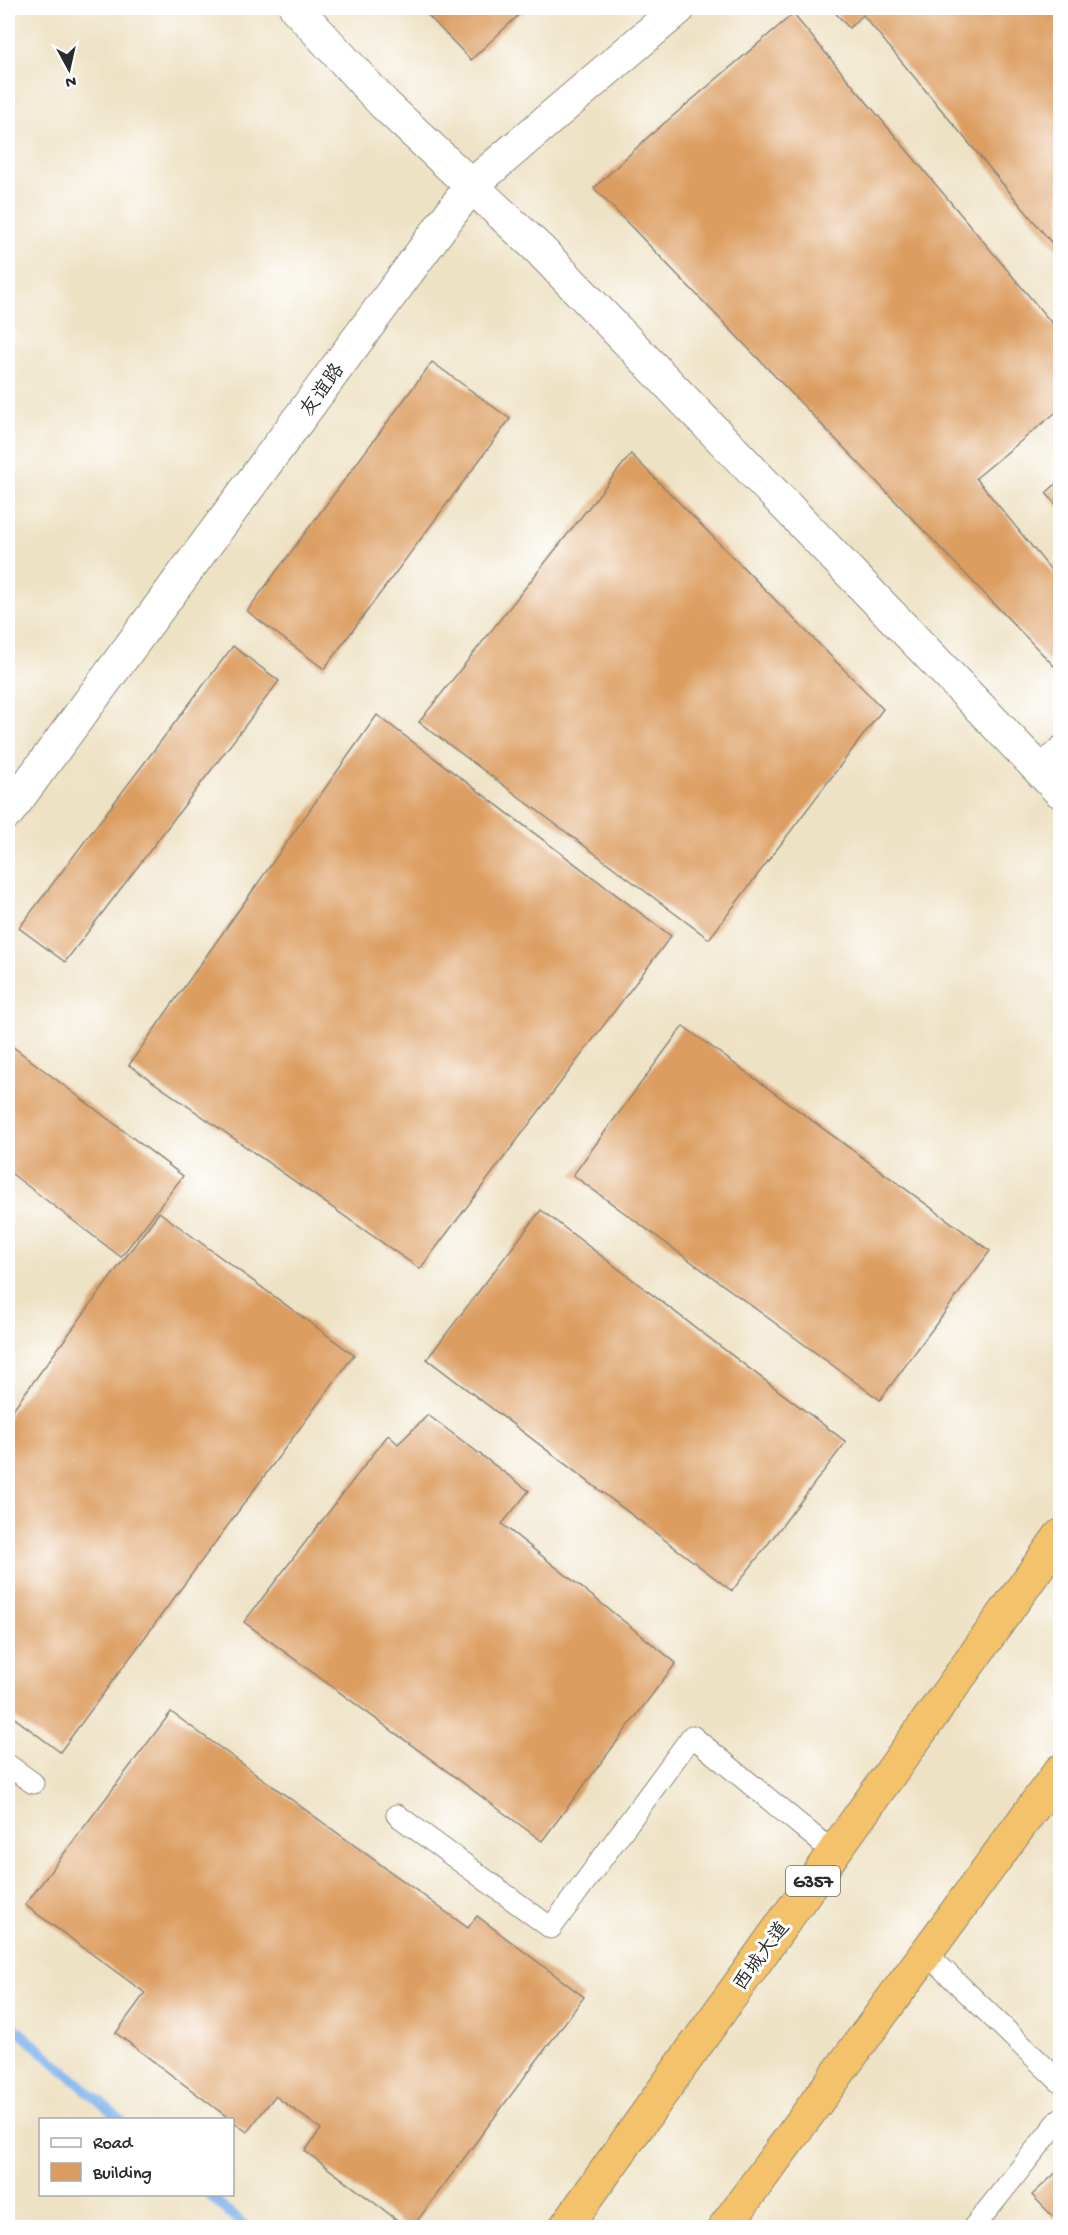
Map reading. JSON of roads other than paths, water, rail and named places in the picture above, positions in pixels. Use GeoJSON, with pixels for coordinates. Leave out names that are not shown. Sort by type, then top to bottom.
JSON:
{"type":"FeatureCollection","features":[{"type":"Feature","properties":{"kind":"highway","name":"西城大道"},"geometry":{"type":"LineString","coordinates":[[565,2228],[1060,1536]]}},
{"type":"Feature","properties":{"kind":"highway"},"geometry":{"type":"LineString","coordinates":[[724,2228],[1060,1771]]}},
{"type":"Feature","properties":{"kind":"street"},"geometry":{"type":"LineString","coordinates":[[296,8],[384,104],[539,249],[1049,758],[1060,791]]}},
{"type":"Feature","properties":{"kind":"street","name":"友谊路"},"geometry":{"type":"LineString","coordinates":[[8,812],[471,186],[679,8]]}},
{"type":"Feature","properties":{"kind":"lane"},"geometry":{"type":"LineString","coordinates":[[397,1815],[551,1928],[692,1736],[833,1852]]}},
{"type":"Feature","properties":{"kind":"lane"},"geometry":{"type":"LineString","coordinates":[[8,1765],[33,1783]]}},
{"type":"Feature","properties":{"kind":"lane"},"geometry":{"type":"LineString","coordinates":[[926,1953],[1060,2082]]}},
{"type":"Feature","properties":{"kind":"lane"},"geometry":{"type":"LineString","coordinates":[[973,2228],[1060,2119]]}},
{"type":"Feature","properties":{"kind":"waterway"},"geometry":{"type":"LineString","coordinates":[[8,2022],[119,2118]]}},
{"type":"Feature","properties":{"kind":"waterway"},"geometry":{"type":"LineString","coordinates":[[210,2196],[247,2228]]}}]}
